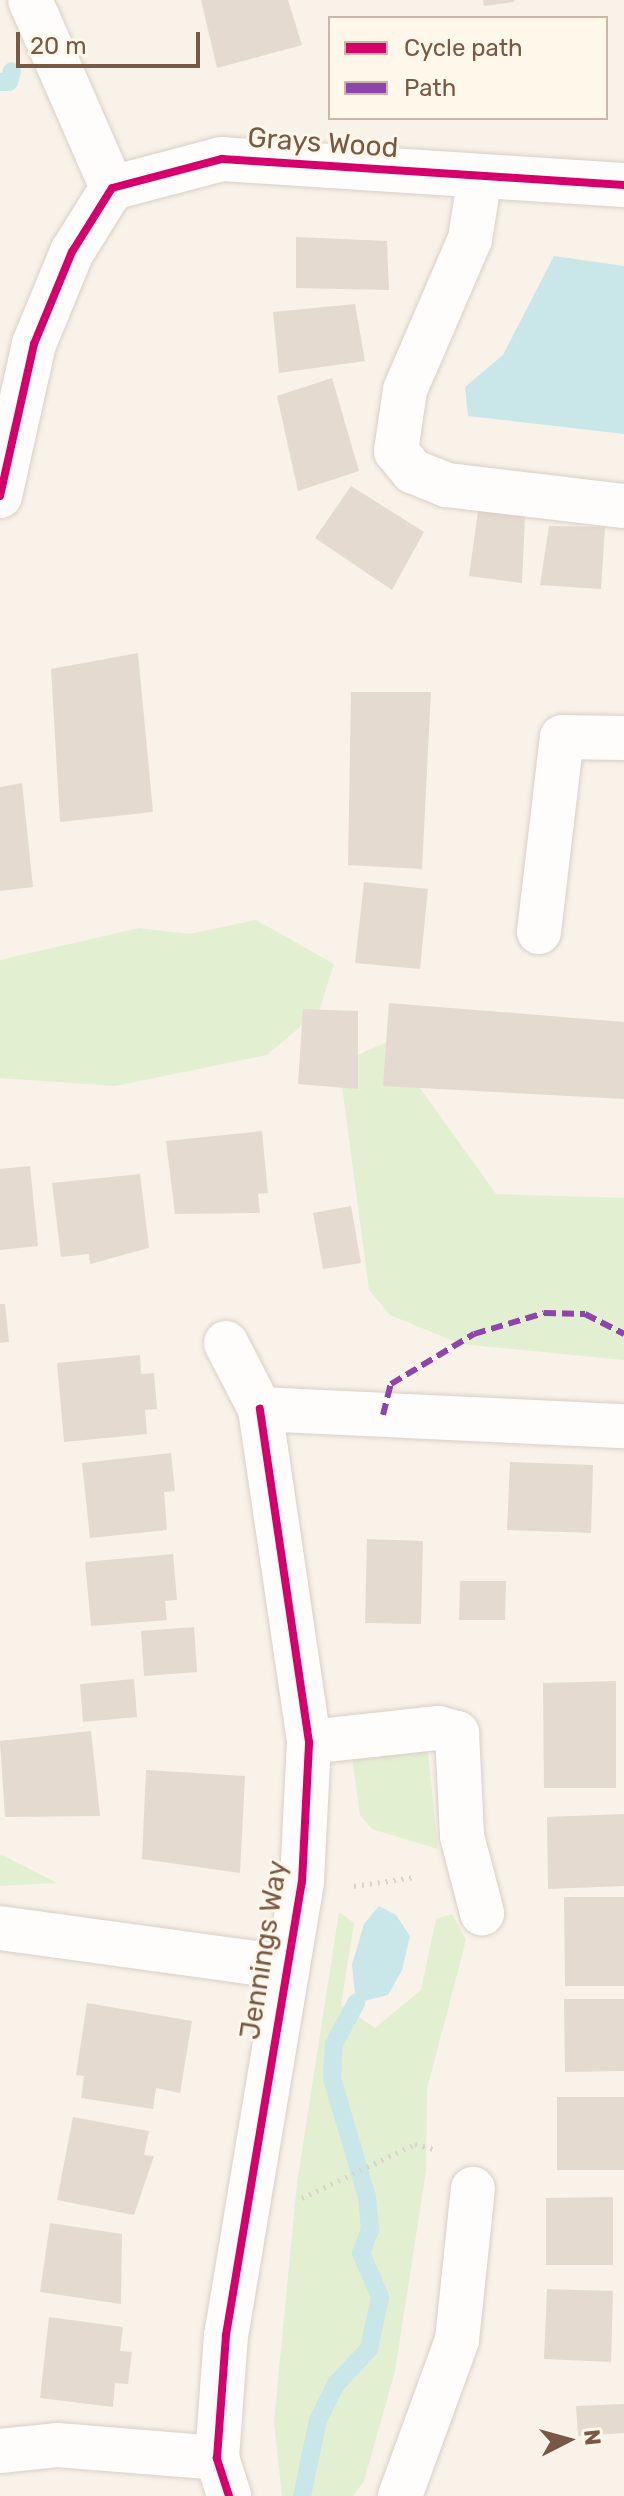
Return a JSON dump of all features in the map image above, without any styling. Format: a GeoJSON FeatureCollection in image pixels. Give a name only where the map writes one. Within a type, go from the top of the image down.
{"type":"FeatureCollection","features":[{"type":"Feature","properties":{"kind":"street"},"geometry":{"type":"LineString","coordinates":[[0,496],[34,344],[72,252],[112,188],[30,0]]}},
{"type":"Feature","properties":{"kind":"street","name":"Grays Wood"},"geometry":{"type":"LineString","coordinates":[[112,188],[222,159],[624,185]]}},
{"type":"Feature","properties":{"kind":"street"},"geometry":{"type":"LineString","coordinates":[[480,176],[470,239],[405,390],[396,451],[412,471],[447,485],[624,506]]}},
{"type":"Feature","properties":{"kind":"street"},"geometry":{"type":"LineString","coordinates":[[539,932],[562,737],[624,738]]}},
{"type":"Feature","properties":{"kind":"street","name":"Jennings Way"},"geometry":{"type":"LineString","coordinates":[[223,2477],[234,2277],[284,1967],[302,1882],[309,1742],[260,1409],[226,1343]]}},
{"type":"Feature","properties":{"kind":"street"},"geometry":{"type":"LineString","coordinates":[[260,1409],[624,1426]]}},
{"type":"Feature","properties":{"kind":"street"},"geometry":{"type":"LineString","coordinates":[[309,1742],[438,1728],[457,1733],[469,1863],[482,1913]]}},
{"type":"Feature","properties":{"kind":"street","name":"Jennings Way"},"geometry":{"type":"LineString","coordinates":[[0,1928],[284,1967]]}},
{"type":"Feature","properties":{"kind":"street"},"geometry":{"type":"LineString","coordinates":[[400,2496],[457,2340],[473,2189]]}},
{"type":"Feature","properties":{"kind":"street"},"geometry":{"type":"LineString","coordinates":[[0,2451],[57,2445],[223,2477]]}},
{"type":"Feature","properties":{"kind":"path"},"geometry":{"type":"LineString","coordinates":[[302,1882],[375,1888],[469,1863]]}},
{"type":"Feature","properties":{"kind":"path"},"geometry":{"type":"LineString","coordinates":[[329,2189],[384,2161]]}},
{"type":"Feature","properties":{"kind":"green space"},"geometry":{"type":"Polygon","coordinates":[[[256,920],[334,964],[319,1011],[267,1055],[115,1086],[0,1078],[0,960],[139,928],[189,934],[256,920]]]}},
{"type":"Feature","properties":{"kind":"green space"},"geometry":{"type":"Polygon","coordinates":[[[387,1042],[496,1194],[624,1198],[624,1360],[461,1344],[390,1315],[369,1290],[339,1063],[387,1042]]]}},
{"type":"Feature","properties":{"kind":"green space"},"geometry":{"type":"Polygon","coordinates":[[[348,1728],[426,1733],[438,1849],[372,1829],[360,1815],[348,1728]]]}},
{"type":"Feature","properties":{"kind":"green space"},"geometry":{"type":"Polygon","coordinates":[[[0,1855],[4,1856],[57,1883],[0,1886],[0,1855]]]}},
{"type":"Feature","properties":{"kind":"green space"},"geometry":{"type":"Polygon","coordinates":[[[339,1912],[354,1923],[341,2005],[375,2028],[421,1990],[436,1919],[452,1914],[466,1940],[427,2089],[426,2171],[395,2371],[364,2481],[353,2496],[282,2496],[274,2422],[297,2183],[339,1912]]]}},
{"type":"Feature","properties":{"kind":"water"},"geometry":{"type":"Polygon","coordinates":[[[554,256],[624,266],[624,434],[468,416],[465,387],[503,355],[554,256]]]}},
{"type":"Feature","properties":{"kind":"water"},"geometry":{"type":"Polygon","coordinates":[[[379,1906],[396,1915],[410,1936],[402,1970],[388,1995],[356,2003],[352,1965],[364,1924],[379,1906]]]}},
{"type":"Feature","properties":{"kind":"building"},"geometry":{"type":"Polygon","coordinates":[[[201,0],[288,0],[302,45],[217,68],[201,0]]]}},
{"type":"Feature","properties":{"kind":"building"},"geometry":{"type":"Polygon","coordinates":[[[483,0],[514,0],[514,2],[484,6],[483,0]]]}},
{"type":"Feature","properties":{"kind":"building"},"geometry":{"type":"Polygon","coordinates":[[[296,237],[387,241],[389,290],[296,288],[296,237]]]}},
{"type":"Feature","properties":{"kind":"building"},"geometry":{"type":"Polygon","coordinates":[[[355,304],[365,361],[279,373],[273,312],[355,304]]]}},
{"type":"Feature","properties":{"kind":"building"},"geometry":{"type":"Polygon","coordinates":[[[332,378],[359,471],[298,491],[277,396],[332,378]]]}},
{"type":"Feature","properties":{"kind":"building"},"geometry":{"type":"Polygon","coordinates":[[[351,486],[424,532],[392,590],[315,538],[351,486]]]}},
{"type":"Feature","properties":{"kind":"building"},"geometry":{"type":"Polygon","coordinates":[[[478,511],[525,515],[522,583],[469,576],[478,511]]]}},
{"type":"Feature","properties":{"kind":"building"},"geometry":{"type":"Polygon","coordinates":[[[549,526],[605,527],[601,589],[540,585],[549,526]]]}},
{"type":"Feature","properties":{"kind":"building"},"geometry":{"type":"Polygon","coordinates":[[[138,653],[153,812],[60,822],[51,669],[138,653]]]}},
{"type":"Feature","properties":{"kind":"building"},"geometry":{"type":"Polygon","coordinates":[[[351,692],[431,692],[422,869],[348,865],[351,692]]]}},
{"type":"Feature","properties":{"kind":"building"},"geometry":{"type":"Polygon","coordinates":[[[22,783],[33,887],[0,891],[0,787],[22,783]]]}},
{"type":"Feature","properties":{"kind":"building"},"geometry":{"type":"Polygon","coordinates":[[[364,882],[428,889],[420,969],[355,963],[364,882]]]}},
{"type":"Feature","properties":{"kind":"building"},"geometry":{"type":"Polygon","coordinates":[[[389,1003],[624,1022],[624,1099],[383,1086],[389,1003]]]}},
{"type":"Feature","properties":{"kind":"building"},"geometry":{"type":"Polygon","coordinates":[[[303,1009],[358,1011],[358,1089],[298,1084],[303,1009]]]}},
{"type":"Feature","properties":{"kind":"building"},"geometry":{"type":"Polygon","coordinates":[[[262,1131],[268,1193],[258,1194],[260,1213],[175,1214],[166,1141],[262,1131]]]}},
{"type":"Feature","properties":{"kind":"building"},"geometry":{"type":"Polygon","coordinates":[[[30,1166],[38,1246],[0,1250],[0,1169],[30,1166]]]}},
{"type":"Feature","properties":{"kind":"building"},"geometry":{"type":"Polygon","coordinates":[[[140,1174],[149,1248],[90,1264],[89,1254],[61,1257],[52,1183],[140,1174]]]}},
{"type":"Feature","properties":{"kind":"building"},"geometry":{"type":"Polygon","coordinates":[[[351,1206],[361,1263],[323,1269],[313,1213],[351,1206]]]}},
{"type":"Feature","properties":{"kind":"building"},"geometry":{"type":"Polygon","coordinates":[[[0,1304],[5,1304],[9,1342],[0,1343],[0,1304]]]}},
{"type":"Feature","properties":{"kind":"building"},"geometry":{"type":"Polygon","coordinates":[[[140,1355],[141,1374],[154,1373],[157,1409],[145,1410],[147,1434],[64,1442],[57,1363],[140,1355]]]}},
{"type":"Feature","properties":{"kind":"building"},"geometry":{"type":"Polygon","coordinates":[[[171,1453],[175,1491],[164,1492],[167,1530],[90,1538],[82,1463],[171,1453]]]}},
{"type":"Feature","properties":{"kind":"building"},"geometry":{"type":"Polygon","coordinates":[[[510,1462],[593,1465],[591,1533],[507,1530],[510,1462]]]}},
{"type":"Feature","properties":{"kind":"building"},"geometry":{"type":"Polygon","coordinates":[[[367,1539],[423,1541],[421,1624],[365,1623],[367,1539]]]}},
{"type":"Feature","properties":{"kind":"building"},"geometry":{"type":"Polygon","coordinates":[[[173,1554],[177,1600],[165,1601],[167,1620],[91,1626],[85,1562],[173,1554]]]}},
{"type":"Feature","properties":{"kind":"building"},"geometry":{"type":"Polygon","coordinates":[[[460,1581],[506,1581],[505,1620],[459,1620],[460,1581]]]}},
{"type":"Feature","properties":{"kind":"building"},"geometry":{"type":"Polygon","coordinates":[[[194,1627],[197,1672],[144,1676],[141,1631],[194,1627]]]}},
{"type":"Feature","properties":{"kind":"building"},"geometry":{"type":"Polygon","coordinates":[[[134,1679],[137,1717],[83,1722],[80,1684],[134,1679]]]}},
{"type":"Feature","properties":{"kind":"building"},"geometry":{"type":"Polygon","coordinates":[[[616,1681],[616,1788],[544,1788],[543,1683],[616,1681]]]}},
{"type":"Feature","properties":{"kind":"building"},"geometry":{"type":"Polygon","coordinates":[[[91,1731],[100,1816],[5,1817],[0,1741],[91,1731]]]}},
{"type":"Feature","properties":{"kind":"building"},"geometry":{"type":"Polygon","coordinates":[[[146,1770],[245,1776],[240,1873],[142,1859],[146,1770]]]}},
{"type":"Feature","properties":{"kind":"building"},"geometry":{"type":"Polygon","coordinates":[[[624,1814],[624,1886],[548,1889],[547,1817],[624,1814]]]}},
{"type":"Feature","properties":{"kind":"building"},"geometry":{"type":"Polygon","coordinates":[[[564,1897],[624,1897],[624,1986],[565,1986],[564,1897]]]}},
{"type":"Feature","properties":{"kind":"building"},"geometry":{"type":"Polygon","coordinates":[[[564,1999],[624,1999],[624,2071],[565,2072],[564,1999]]]}},
{"type":"Feature","properties":{"kind":"building"},"geometry":{"type":"Polygon","coordinates":[[[87,2003],[192,2021],[180,2093],[156,2088],[153,2109],[81,2098],[84,2076],[76,2075],[87,2003]]]}},
{"type":"Feature","properties":{"kind":"building"},"geometry":{"type":"Polygon","coordinates":[[[557,2097],[624,2097],[624,2170],[557,2170],[557,2097]]]}},
{"type":"Feature","properties":{"kind":"building"},"geometry":{"type":"Polygon","coordinates":[[[73,2117],[149,2131],[144,2155],[154,2156],[134,2215],[57,2200],[73,2117]]]}},
{"type":"Feature","properties":{"kind":"building"},"geometry":{"type":"Polygon","coordinates":[[[613,2197],[613,2265],[546,2265],[546,2198],[613,2197]]]}},
{"type":"Feature","properties":{"kind":"building"},"geometry":{"type":"Polygon","coordinates":[[[50,2223],[122,2234],[121,2304],[40,2292],[50,2223]]]}},
{"type":"Feature","properties":{"kind":"building"},"geometry":{"type":"Polygon","coordinates":[[[547,2289],[613,2291],[611,2362],[544,2359],[547,2289]]]}},
{"type":"Feature","properties":{"kind":"building"},"geometry":{"type":"Polygon","coordinates":[[[49,2317],[123,2327],[120,2351],[132,2352],[128,2384],[115,2383],[113,2407],[40,2398],[49,2317]]]}},
{"type":"Feature","properties":{"kind":"building"},"geometry":{"type":"Polygon","coordinates":[[[624,2404],[624,2433],[578,2436],[576,2406],[624,2404]]]}},
{"type":"Feature","properties":{"kind":"waterway"},"geometry":{"type":"LineString","coordinates":[[0,82],[9,82],[12,71]]}},
{"type":"Feature","properties":{"kind":"waterway"},"geometry":{"type":"LineString","coordinates":[[302,2496],[318,2420],[336,2384],[369,2349],[380,2297],[361,2253],[370,2230],[367,2197],[332,2078],[334,2044],[356,2003]]}},
{"type":"Feature","properties":{"kind":"marked path"},"geometry":{"type":"LineString","coordinates":[[383,1415],[391,1384],[474,1334],[544,1313],[585,1314],[624,1334]]}},
{"type":"Feature","properties":{"kind":"cycle path"},"geometry":{"type":"LineString","coordinates":[[0,496],[34,344],[72,252],[112,188],[222,159],[624,185]]}},
{"type":"Feature","properties":{"kind":"cycle path"},"geometry":{"type":"LineString","coordinates":[[229,2496],[217,2458],[226,2335],[302,1882],[309,1742],[260,1409]]}}]}
